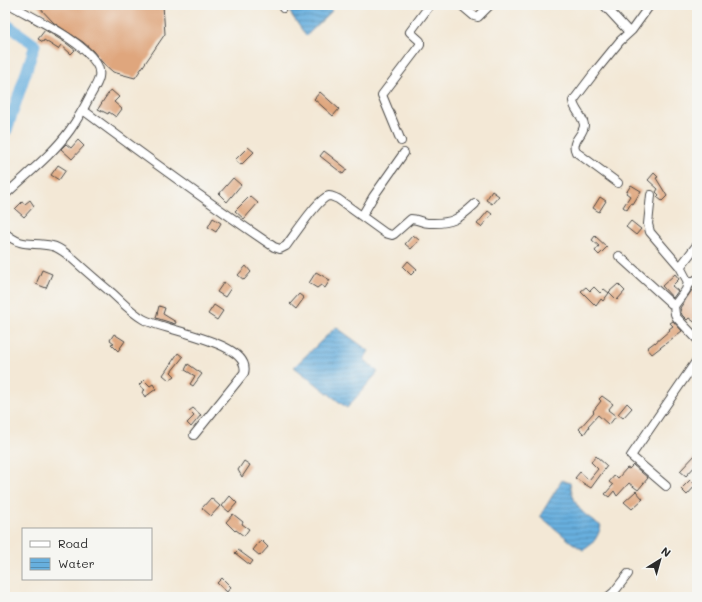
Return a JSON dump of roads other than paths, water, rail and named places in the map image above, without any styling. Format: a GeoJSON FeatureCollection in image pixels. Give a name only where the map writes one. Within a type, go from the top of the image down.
{"type":"FeatureCollection","features":[{"type":"Feature","properties":{"kind":"street"},"geometry":{"type":"LineString","coordinates":[[5,195],[56,146],[70,130],[83,110],[99,79],[100,72],[97,64],[91,56],[72,40],[11,5]]}},
{"type":"Feature","properties":{"kind":"street"},"geometry":{"type":"LineString","coordinates":[[401,141],[382,96],[420,45],[420,42],[410,32],[430,5]]}},
{"type":"Feature","properties":{"kind":"street"},"geometry":{"type":"LineString","coordinates":[[461,5],[474,16],[478,17],[490,5]]}},
{"type":"Feature","properties":{"kind":"street"},"geometry":{"type":"LineString","coordinates":[[604,5],[628,32]]}},
{"type":"Feature","properties":{"kind":"street"},"geometry":{"type":"LineString","coordinates":[[618,183],[576,152],[574,143],[583,128],[584,123],[573,106],[573,101],[650,5]]}},
{"type":"Feature","properties":{"kind":"street"},"geometry":{"type":"LineString","coordinates":[[83,110],[173,177],[274,247],[280,249],[286,246],[313,210],[326,197],[333,197],[386,233],[392,234],[394,234],[411,219],[429,223],[449,222],[458,219],[475,204]]}},
{"type":"Feature","properties":{"kind":"street"},"geometry":{"type":"LineString","coordinates":[[362,216],[373,197],[404,152]]}},
{"type":"Feature","properties":{"kind":"street"},"geometry":{"type":"LineString","coordinates":[[651,195],[648,224],[650,232],[680,266],[687,279],[688,285]]}},
{"type":"Feature","properties":{"kind":"street"},"geometry":{"type":"LineString","coordinates":[[5,233],[20,243],[52,246],[59,249],[68,255],[133,312],[148,322],[200,336],[230,350],[238,356],[245,366],[244,374],[194,435]]}},
{"type":"Feature","properties":{"kind":"street"},"geometry":{"type":"LineString","coordinates":[[680,266],[697,244]]}},
{"type":"Feature","properties":{"kind":"street"},"geometry":{"type":"LineString","coordinates":[[619,256],[674,306]]}},
{"type":"Feature","properties":{"kind":"street"},"geometry":{"type":"LineString","coordinates":[[697,279],[688,285],[674,306],[674,314],[697,339]]}},
{"type":"Feature","properties":{"kind":"street"},"geometry":{"type":"LineString","coordinates":[[666,486],[632,458],[631,454],[697,360]]}},
{"type":"Feature","properties":{"kind":"street"},"geometry":{"type":"LineString","coordinates":[[608,597],[628,574]]}},
{"type":"Feature","properties":{"kind":"water"},"geometry":{"type":"Polygon","coordinates":[[[287,5],[327,5],[332,11],[306,36],[287,8],[287,5]]]}},
{"type":"Feature","properties":{"kind":"water"},"geometry":{"type":"Polygon","coordinates":[[[336,327],[369,351],[364,359],[378,372],[347,408],[294,367],[336,327]]]}},
{"type":"Feature","properties":{"kind":"water"},"geometry":{"type":"Polygon","coordinates":[[[562,480],[570,483],[576,504],[583,513],[601,526],[595,540],[590,546],[583,550],[540,516],[562,480]]]}},
{"type":"Feature","properties":{"kind":"waterway"},"geometry":{"type":"LineString","coordinates":[[5,23],[35,45],[7,130],[5,131]]}}]}
